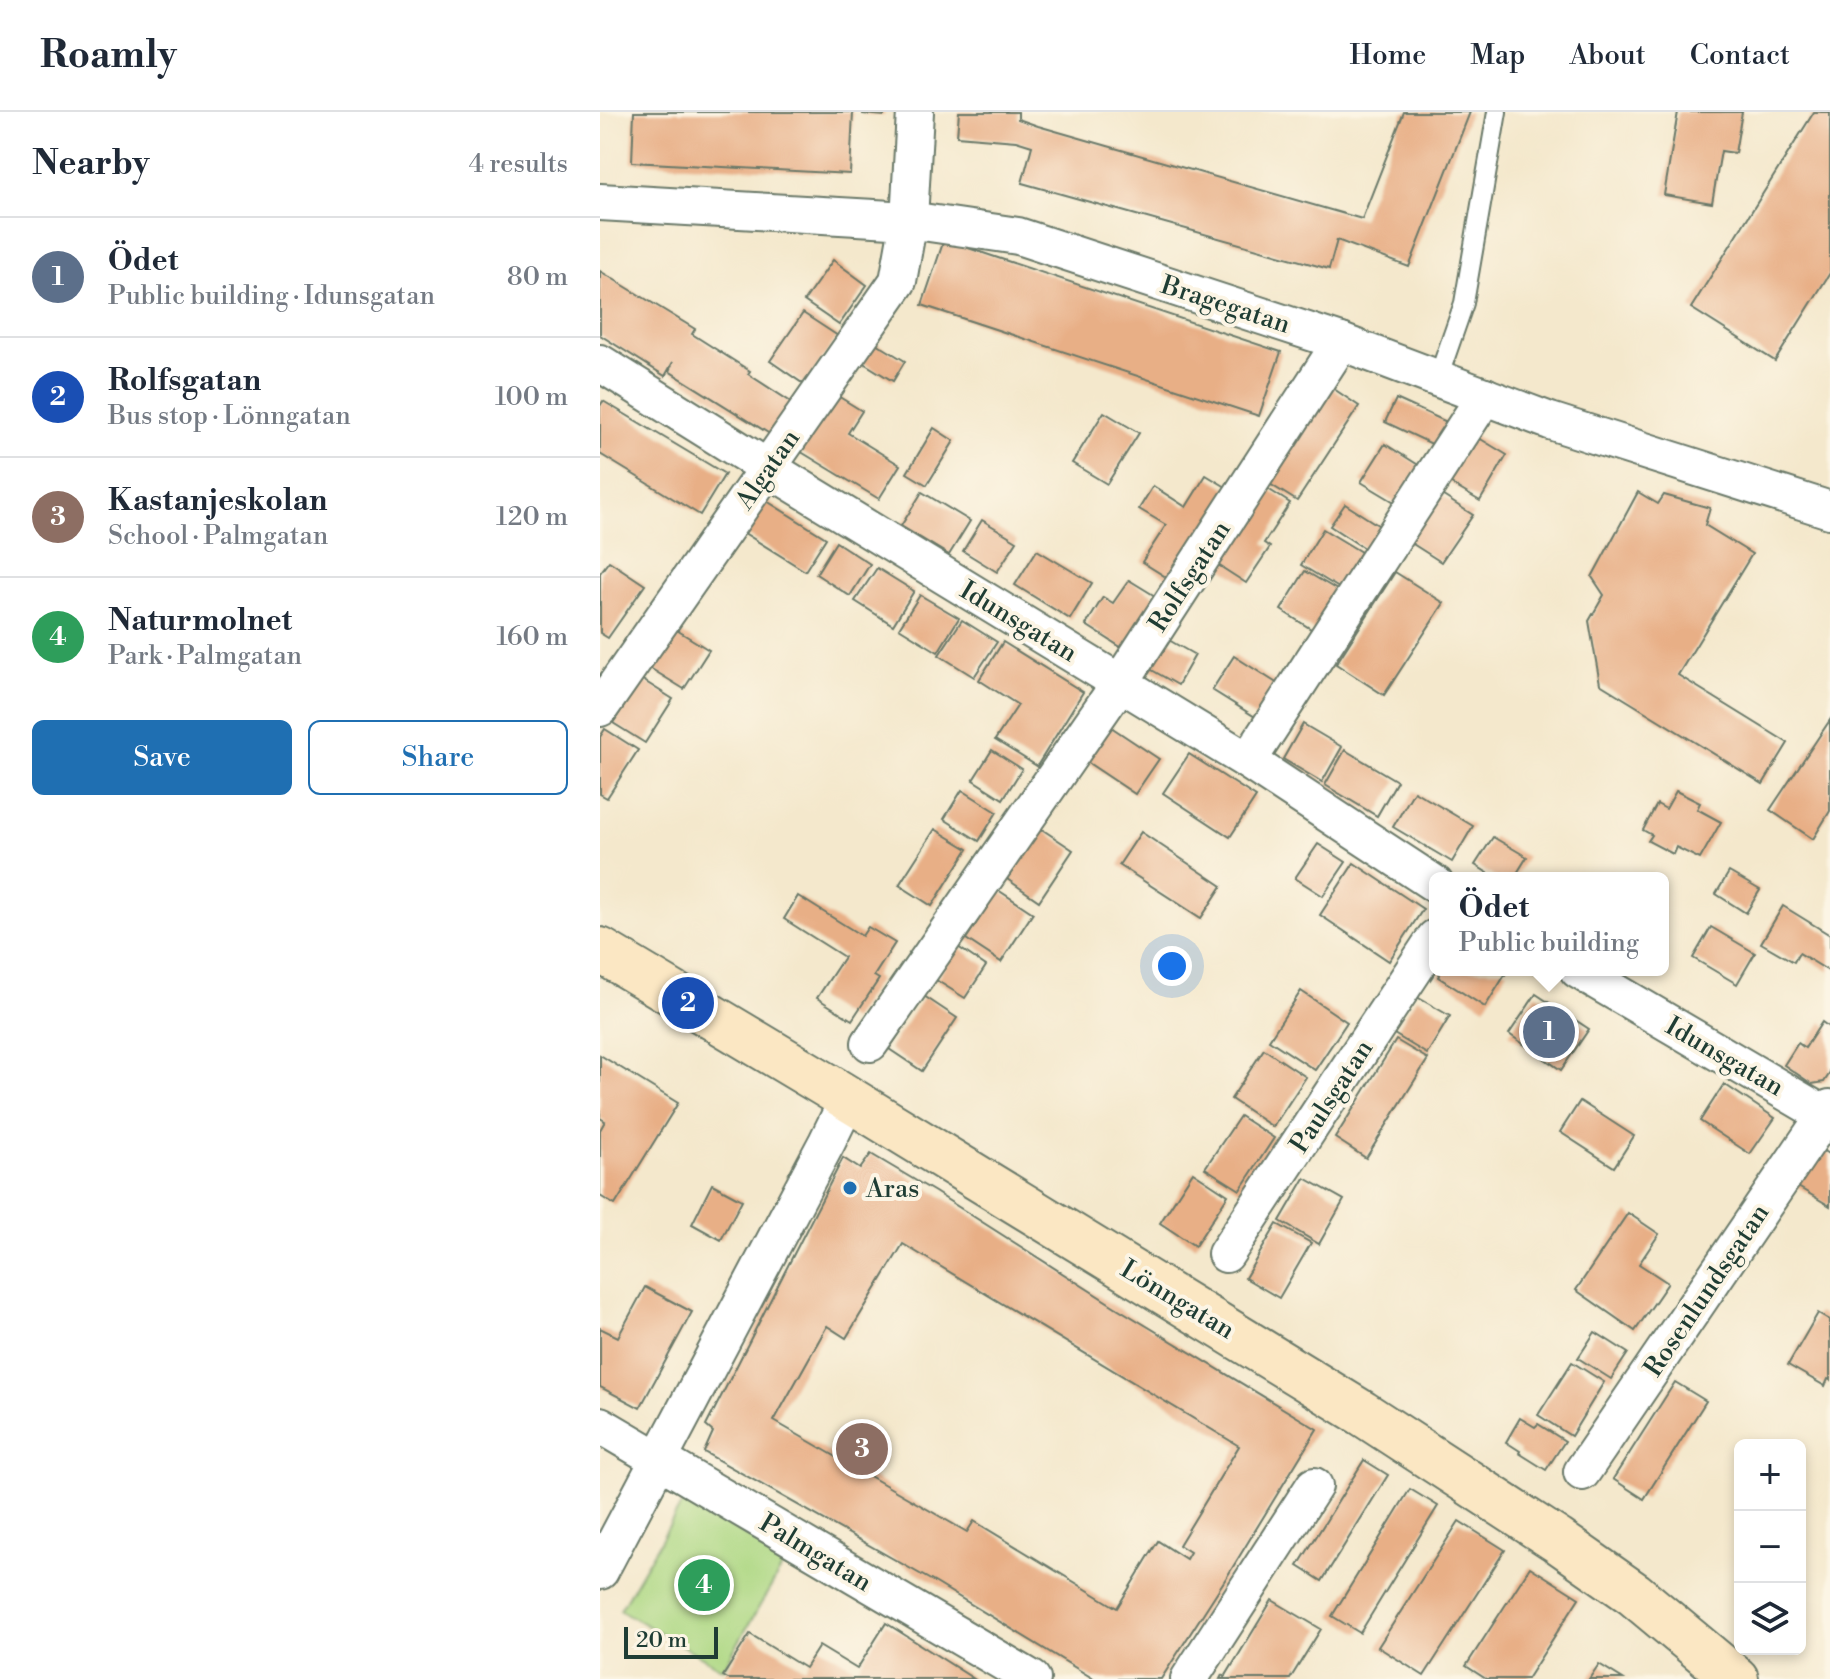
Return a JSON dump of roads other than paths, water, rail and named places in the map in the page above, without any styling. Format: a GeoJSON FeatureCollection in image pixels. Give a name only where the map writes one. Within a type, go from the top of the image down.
{"type":"FeatureCollection","features":[{"type":"Feature","properties":{"kind":"street","name":"Algatan"},"geometry":{"type":"LineString","coordinates":[[600,708],[898,281],[909,220],[915,112]]}},
{"type":"Feature","properties":{"kind":"street","name":"Bragegatan"},"geometry":{"type":"LineString","coordinates":[[600,202],[909,220],[1018,236],[1341,342],[1550,421],[1830,510]]}},
{"type":"Feature","properties":{"kind":"street","name":"Rolfsgatan"},"geometry":{"type":"LineString","coordinates":[[870,1043],[1120,683],[1341,342]]}},
{"type":"Feature","properties":{"kind":"street","name":"Idunsgatan"},"geometry":{"type":"LineString","coordinates":[[600,363],[1248,761],[1429,880]]}},
{"type":"Feature","properties":{"kind":"street"},"geometry":{"type":"LineString","coordinates":[[1248,761],[1485,396]]}},
{"type":"Feature","properties":{"kind":"street","name":"Paulsgatan"},"geometry":{"type":"LineString","coordinates":[[1226,1254],[1429,947]]}},
{"type":"Feature","properties":{"kind":"street","name":"Lönngatan"},"geometry":{"type":"LineString","coordinates":[[600,950],[1362,1413],[1634,1594],[1736,1679]]}},
{"type":"Feature","properties":{"kind":"street","name":"Idunsgatan"},"geometry":{"type":"LineString","coordinates":[[1588,976],[1828,1114]]}},
{"type":"Feature","properties":{"kind":"street"},"geometry":{"type":"LineString","coordinates":[[600,1571],[848,1099]]}},
{"type":"Feature","properties":{"kind":"street","name":"Rosenlundsgatan"},"geometry":{"type":"LineString","coordinates":[[1582,1472],[1828,1114]]}},
{"type":"Feature","properties":{"kind":"street","name":"Palmgatan"},"geometry":{"type":"LineString","coordinates":[[600,1425],[1032,1679]]}},
{"type":"Feature","properties":{"kind":"street"},"geometry":{"type":"LineString","coordinates":[[1189,1679],[1314,1486]]}},
{"type":"Feature","properties":{"kind":"lane"},"geometry":{"type":"LineString","coordinates":[[1438,378],[1464,303],[1497,112]]}},
{"type":"Feature","properties":{"kind":"place","name":"Rolfsgatan"},"geometry":{"type":"Point","coordinates":[688,1003]}},
{"type":"Feature","properties":{"kind":"place","name":"Ödet"},"geometry":{"type":"Point","coordinates":[1549,1032]}},
{"type":"Feature","properties":{"kind":"place","name":"Aras"},"geometry":{"type":"Point","coordinates":[850,1188]}},
{"type":"Feature","properties":{"kind":"place","name":"Kastanjeskolan"},"geometry":{"type":"Point","coordinates":[862,1449]}},
{"type":"Feature","properties":{"kind":"place","name":"Naturmolnet"},"geometry":{"type":"Point","coordinates":[704,1585]}}]}
